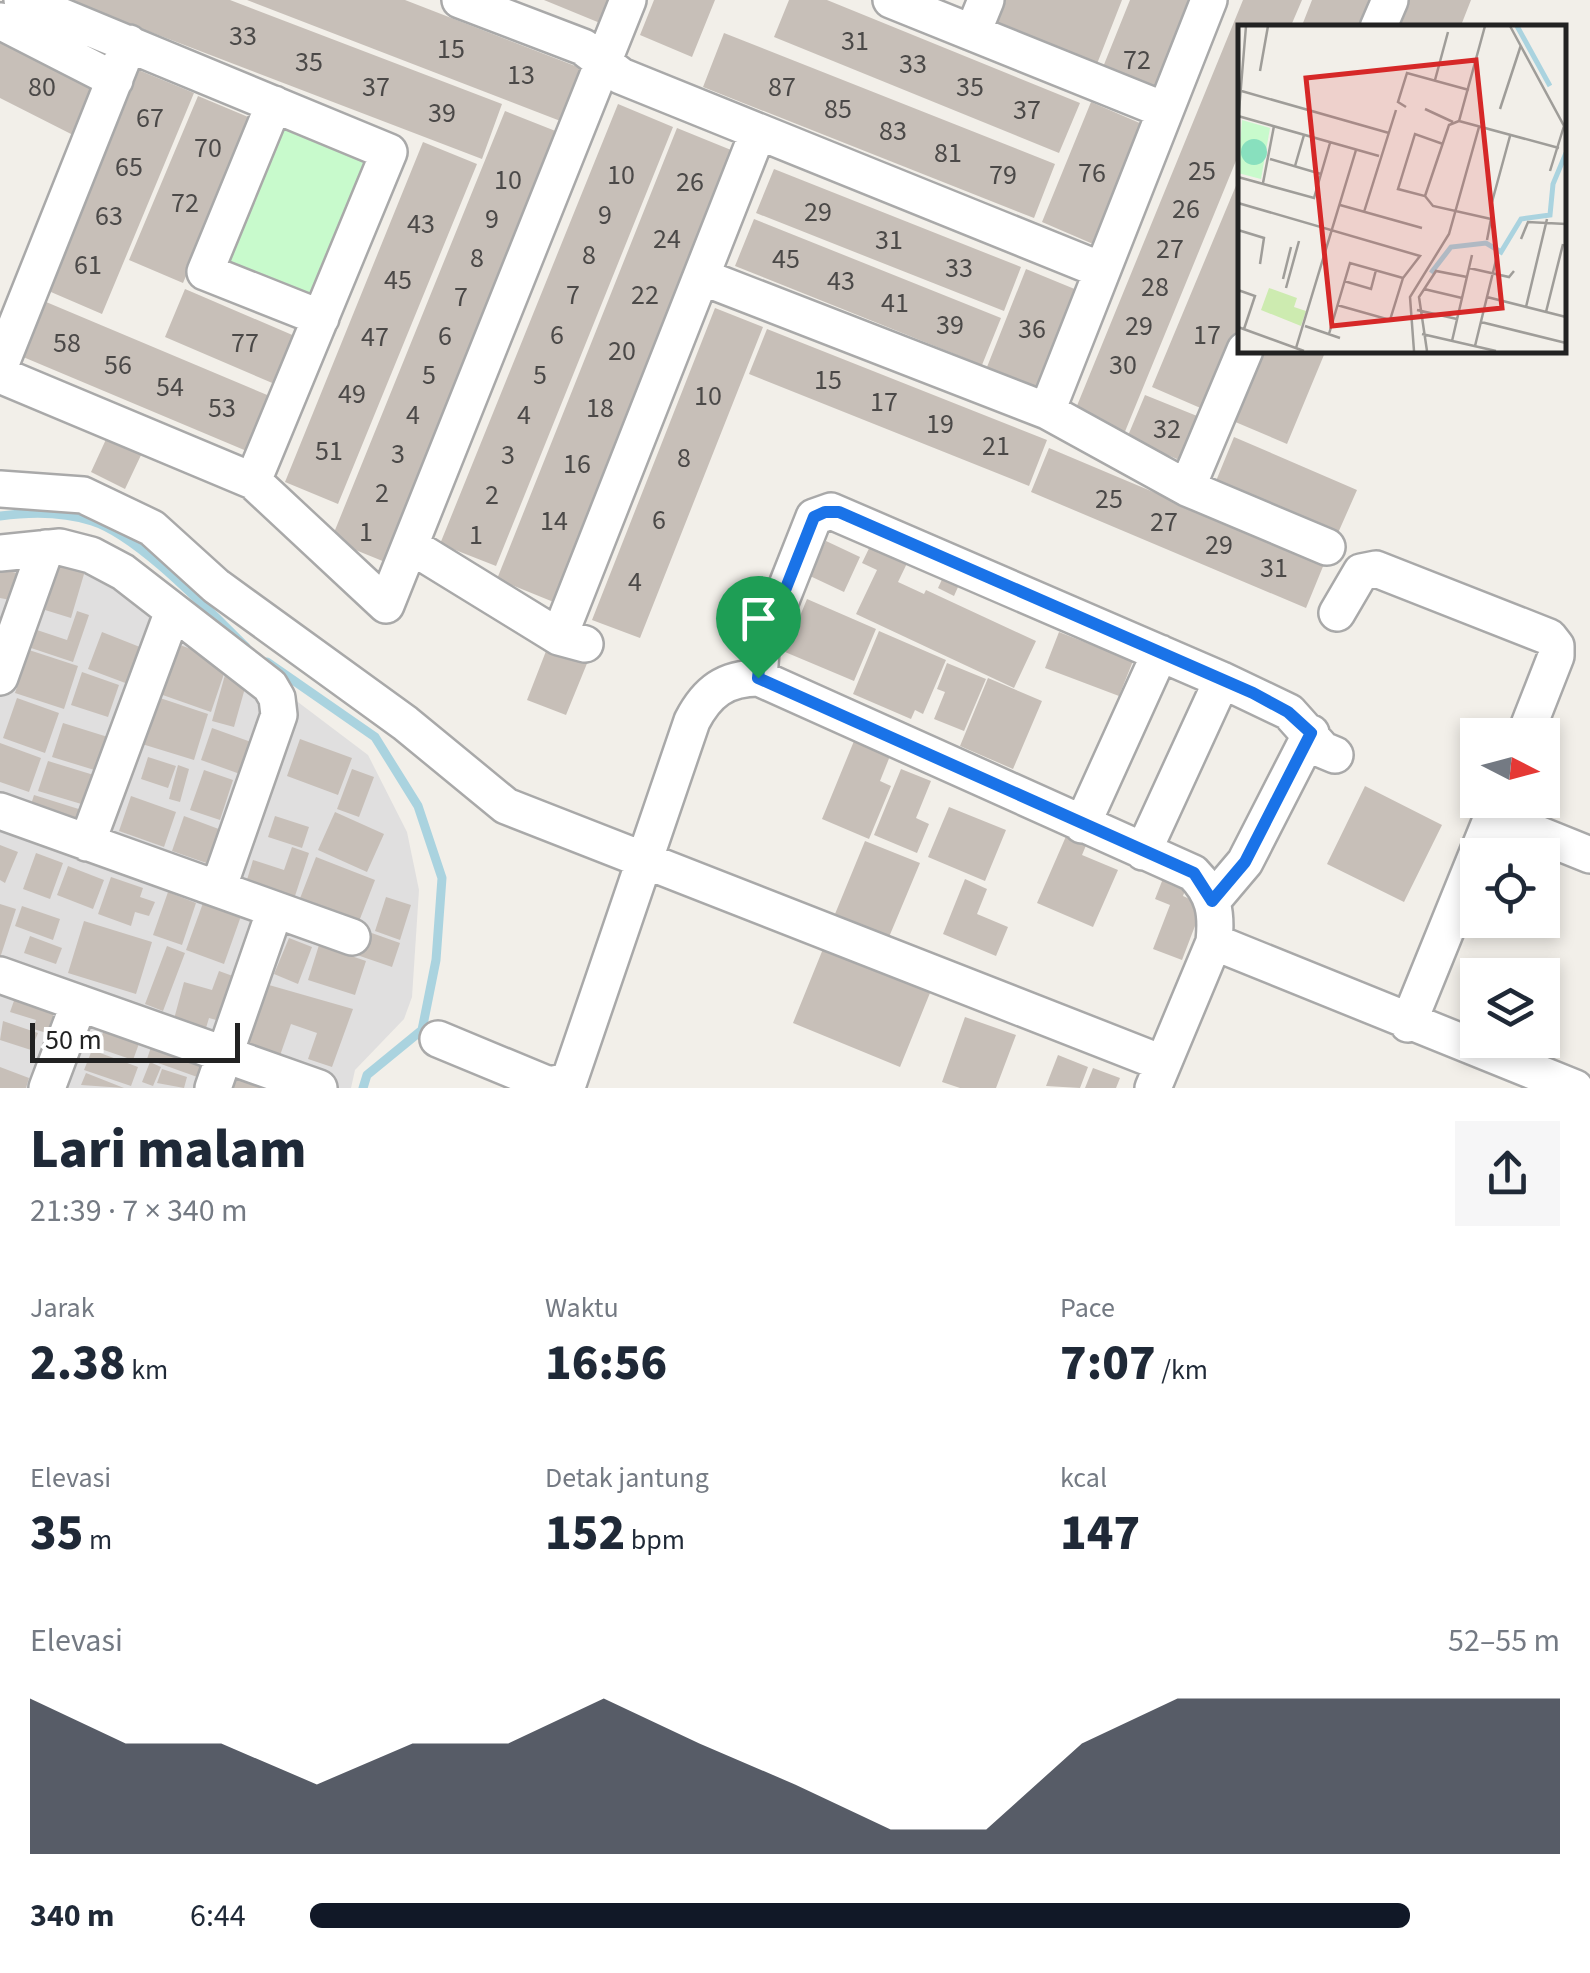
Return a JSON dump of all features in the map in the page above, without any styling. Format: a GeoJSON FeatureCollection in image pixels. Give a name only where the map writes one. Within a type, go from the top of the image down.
{"type":"FeatureCollection","features":[{"type":"Feature","properties":{"kind":"street"},"geometry":{"type":"LineString","coordinates":[[22,0],[389,152],[253,481]]}},
{"type":"Feature","properties":{"kind":"street"},"geometry":{"type":"LineString","coordinates":[[460,0],[583,47],[621,76],[1101,270]]}},
{"type":"Feature","properties":{"kind":"street"},"geometry":{"type":"LineString","coordinates":[[0,374],[253,481],[386,605],[628,0]]}},
{"type":"Feature","properties":{"kind":"street"},"geometry":{"type":"LineString","coordinates":[[891,0],[979,16],[1164,110]]}},
{"type":"Feature","properties":{"kind":"street"},"geometry":{"type":"LineString","coordinates":[[1047,411],[1209,0]]}},
{"type":"Feature","properties":{"kind":"street"},"geometry":{"type":"LineString","coordinates":[[1379,25],[1390,0]]}},
{"type":"Feature","properties":{"kind":"street"},"geometry":{"type":"LineString","coordinates":[[0,21],[114,80]]}},
{"type":"Feature","properties":{"kind":"street"},"geometry":{"type":"LineString","coordinates":[[0,366],[129,43]]}},
{"type":"Feature","properties":{"kind":"street"},"geometry":{"type":"LineString","coordinates":[[274,104],[205,272],[321,318]]}},
{"type":"Feature","properties":{"kind":"street"},"geometry":{"type":"LineString","coordinates":[[411,546],[572,641],[758,132]]}},
{"type":"Feature","properties":{"kind":"street"},"geometry":{"type":"LineString","coordinates":[[702,277],[1047,411],[1188,488],[1327,546]]}},
{"type":"Feature","properties":{"kind":"street"},"geometry":{"type":"LineString","coordinates":[[1188,488],[1244,352]]}},
{"type":"Feature","properties":{"kind":"street"},"geometry":{"type":"LineString","coordinates":[[0,488],[83,495],[152,528],[216,586],[429,741],[496,800],[644,858],[1158,1076],[1214,942],[1217,916],[1194,873],[758,678],[727,682],[700,704],[644,858],[569,1080],[549,1085],[438,1039]]}},
{"type":"Feature","properties":{"kind":"street"},"geometry":{"type":"LineString","coordinates":[[758,678],[761,651],[814,517],[831,511],[1288,712],[1323,744],[1245,862],[1212,901]]}},
{"type":"Feature","properties":{"kind":"street"},"geometry":{"type":"LineString","coordinates":[[0,677],[46,548]]}},
{"type":"Feature","properties":{"kind":"street"},"geometry":{"type":"LineString","coordinates":[[0,553],[46,548],[90,555],[123,572],[270,686],[278,698],[279,715],[218,889]]}},
{"type":"Feature","properties":{"kind":"street"},"geometry":{"type":"LineString","coordinates":[[1337,613],[1361,572],[1376,569],[1548,637],[1554,642],[1556,656],[1532,718]]}},
{"type":"Feature","properties":{"kind":"street"},"geometry":{"type":"LineString","coordinates":[[87,844],[173,611]]}},
{"type":"Feature","properties":{"kind":"street"},"geometry":{"type":"LineString","coordinates":[[1082,825],[1160,653]]}},
{"type":"Feature","properties":{"kind":"street"},"geometry":{"type":"LineString","coordinates":[[1143,852],[1222,680]]}},
{"type":"Feature","properties":{"kind":"street"},"geometry":{"type":"LineString","coordinates":[[0,812],[352,937]]}},
{"type":"Feature","properties":{"kind":"street"},"geometry":{"type":"LineString","coordinates":[[1408,1024],[1492,818]]}},
{"type":"Feature","properties":{"kind":"street"},"geometry":{"type":"LineString","coordinates":[[1516,818],[1590,855]]}},
{"type":"Feature","properties":{"kind":"street"},"geometry":{"type":"LineString","coordinates":[[213,1088],[275,910]]}},
{"type":"Feature","properties":{"kind":"street"},"geometry":{"type":"LineString","coordinates":[[1214,942],[1408,1024],[1575,1088]]}},
{"type":"Feature","properties":{"kind":"street"},"geometry":{"type":"LineString","coordinates":[[0,975],[319,1088]]}},
{"type":"Feature","properties":{"kind":"street"},"geometry":{"type":"LineString","coordinates":[[47,1088],[79,1003]]}},
{"type":"Feature","properties":{"kind":"shaded area"},"geometry":{"type":"Polygon","coordinates":[[[34,534],[282,690],[368,755],[407,832],[419,890],[412,997],[404,1019],[355,1070],[351,1088],[0,1088],[0,540],[34,534]]]}},
{"type":"Feature","properties":{"kind":"green space"},"geometry":{"type":"Polygon","coordinates":[[[287,121],[374,158],[313,303],[227,267],[287,121]]]}},
{"type":"Feature","properties":{"kind":"building"},"geometry":{"type":"Polygon","coordinates":[[[67,0],[230,0],[502,104],[482,159],[67,0]]]}},
{"type":"Feature","properties":{"kind":"building"},"geometry":{"type":"Polygon","coordinates":[[[247,0],[405,0],[583,69],[563,122],[247,0]]]}},
{"type":"Feature","properties":{"kind":"building"},"geometry":{"type":"Polygon","coordinates":[[[544,0],[609,0],[600,23],[544,0]]]}},
{"type":"Feature","properties":{"kind":"building"},"geometry":{"type":"Polygon","coordinates":[[[654,0],[715,0],[692,57],[640,35],[654,0]]]}},
{"type":"Feature","properties":{"kind":"building"},"geometry":{"type":"Polygon","coordinates":[[[789,0],[827,0],[1080,103],[1059,153],[774,37],[789,0]]]}},
{"type":"Feature","properties":{"kind":"building"},"geometry":{"type":"Polygon","coordinates":[[[1002,0],[1122,0],[1095,69],[992,27],[1002,0]]]}},
{"type":"Feature","properties":{"kind":"building"},"geometry":{"type":"Polygon","coordinates":[[[1130,0],[1191,0],[1154,93],[1101,72],[1130,0]]]}},
{"type":"Feature","properties":{"kind":"building"},"geometry":{"type":"Polygon","coordinates":[[[1243,0],[1302,0],[1291,25],[1238,25],[1238,156],[1124,434],[1074,413],[1243,0]]]}},
{"type":"Feature","properties":{"kind":"building"},"geometry":{"type":"Polygon","coordinates":[[[1312,0],[1383,0],[1372,25],[1302,25],[1312,0]]]}},
{"type":"Feature","properties":{"kind":"building"},"geometry":{"type":"Polygon","coordinates":[[[1407,0],[1471,0],[1461,25],[1397,25],[1407,0]]]}},
{"type":"Feature","properties":{"kind":"building"},"geometry":{"type":"Polygon","coordinates":[[[724,33],[1055,164],[1034,218],[703,87],[724,33]]]}},
{"type":"Feature","properties":{"kind":"building"},"geometry":{"type":"Polygon","coordinates":[[[0,34],[100,86],[75,136],[0,98],[0,34]]]}},
{"type":"Feature","properties":{"kind":"building"},"geometry":{"type":"Polygon","coordinates":[[[136,69],[194,93],[102,314],[44,289],[136,69]]]}},
{"type":"Feature","properties":{"kind":"building"},"geometry":{"type":"Polygon","coordinates":[[[198,96],[253,119],[183,283],[129,260],[198,96]]]}},
{"type":"Feature","properties":{"kind":"building"},"geometry":{"type":"Polygon","coordinates":[[[1091,102],[1142,124],[1093,244],[1042,222],[1091,102]]]}},
{"type":"Feature","properties":{"kind":"building"},"geometry":{"type":"Polygon","coordinates":[[[618,104],[673,127],[496,566],[440,544],[618,104]]]}},
{"type":"Feature","properties":{"kind":"building"},"geometry":{"type":"Polygon","coordinates":[[[505,111],[558,132],[385,562],[331,540],[505,111]]]}},
{"type":"Feature","properties":{"kind":"building"},"geometry":{"type":"Polygon","coordinates":[[[677,128],[736,152],[556,603],[497,579],[677,128]]]}},
{"type":"Feature","properties":{"kind":"building"},"geometry":{"type":"Polygon","coordinates":[[[423,142],[477,164],[338,504],[285,482],[423,142]]]}},
{"type":"Feature","properties":{"kind":"building"},"geometry":{"type":"Polygon","coordinates":[[[774,169],[1021,267],[1004,311],[756,213],[774,169]]]}},
{"type":"Feature","properties":{"kind":"building"},"geometry":{"type":"Polygon","coordinates":[[[1238,181],[1238,350],[1212,413],[1152,387],[1238,181]]]}},
{"type":"Feature","properties":{"kind":"building"},"geometry":{"type":"Polygon","coordinates":[[[754,219],[1001,318],[982,365],[735,266],[754,219]]]}},
{"type":"Feature","properties":{"kind":"building"},"geometry":{"type":"Polygon","coordinates":[[[1026,269],[1077,290],[1038,388],[987,367],[1026,269]]]}},
{"type":"Feature","properties":{"kind":"building"},"geometry":{"type":"Polygon","coordinates":[[[185,289],[297,337],[277,385],[165,337],[185,289]]]}},
{"type":"Feature","properties":{"kind":"building"},"geometry":{"type":"Polygon","coordinates":[[[39,299],[272,397],[249,452],[16,354],[39,299]]]}},
{"type":"Feature","properties":{"kind":"building"},"geometry":{"type":"Polygon","coordinates":[[[715,308],[763,327],[640,638],[592,620],[715,308]]]}},
{"type":"Feature","properties":{"kind":"building"},"geometry":{"type":"Polygon","coordinates":[[[767,329],[1047,440],[1029,486],[749,374],[767,329]]]}},
{"type":"Feature","properties":{"kind":"building"},"geometry":{"type":"Polygon","coordinates":[[[1261,352],[1325,352],[1287,444],[1233,421],[1261,352]]]}},
{"type":"Feature","properties":{"kind":"building"},"geometry":{"type":"Polygon","coordinates":[[[1145,395],[1207,420],[1189,464],[1127,438],[1145,395]]]}},
{"type":"Feature","properties":{"kind":"building"},"geometry":{"type":"Polygon","coordinates":[[[108,435],[142,453],[125,489],[91,472],[108,435]]]}},
{"type":"Feature","properties":{"kind":"building"},"geometry":{"type":"Polygon","coordinates":[[[1234,437],[1357,490],[1338,533],[1216,481],[1234,437]]]}},
{"type":"Feature","properties":{"kind":"building"},"geometry":{"type":"Polygon","coordinates":[[[1049,448],[1324,564],[1306,608],[1031,492],[1049,448]]]}},
{"type":"Feature","properties":{"kind":"building"},"geometry":{"type":"Polygon","coordinates":[[[874,538],[911,555],[898,582],[924,594],[926,590],[1036,641],[1014,688],[856,614],[877,570],[862,563],[874,538]]]}},
{"type":"Feature","properties":{"kind":"building"},"geometry":{"type":"Polygon","coordinates":[[[826,541],[860,557],[844,592],[810,576],[826,541]]]}},
{"type":"Feature","properties":{"kind":"building"},"geometry":{"type":"Polygon","coordinates":[[[62,556],[87,564],[71,618],[45,610],[62,556]]]}},
{"type":"Feature","properties":{"kind":"building"},"geometry":{"type":"Polygon","coordinates":[[[0,569],[21,574],[15,601],[0,598],[0,569]]]}},
{"type":"Feature","properties":{"kind":"building"},"geometry":{"type":"Polygon","coordinates":[[[946,571],[962,578],[954,596],[938,588],[946,571]]]}},
{"type":"Feature","properties":{"kind":"building"},"geometry":{"type":"Polygon","coordinates":[[[807,599],[876,629],[854,681],[785,652],[807,599]]]}},
{"type":"Feature","properties":{"kind":"building"},"geometry":{"type":"Polygon","coordinates":[[[77,611],[89,615],[73,662],[25,646],[31,628],[67,640],[77,611]]]}},
{"type":"Feature","properties":{"kind":"building"},"geometry":{"type":"Polygon","coordinates":[[[879,631],[946,660],[923,714],[915,710],[911,719],[853,694],[879,631]]]}},
{"type":"Feature","properties":{"kind":"building"},"geometry":{"type":"Polygon","coordinates":[[[102,632],[150,651],[136,687],[88,669],[102,632]]]}},
{"type":"Feature","properties":{"kind":"building"},"geometry":{"type":"Polygon","coordinates":[[[1059,632],[1133,661],[1119,696],[1045,668],[1059,632]]]}},
{"type":"Feature","properties":{"kind":"building"},"geometry":{"type":"Polygon","coordinates":[[[174,643],[228,662],[211,712],[157,693],[174,643]]]}},
{"type":"Feature","properties":{"kind":"building"},"geometry":{"type":"Polygon","coordinates":[[[548,646],[588,661],[566,715],[527,700],[548,646]]]}},
{"type":"Feature","properties":{"kind":"building"},"geometry":{"type":"Polygon","coordinates":[[[29,650],[78,666],[64,709],[15,693],[29,650]]]}},
{"type":"Feature","properties":{"kind":"building"},"geometry":{"type":"Polygon","coordinates":[[[947,663],[986,679],[964,731],[934,719],[945,692],[937,689],[947,663]]]}},
{"type":"Feature","properties":{"kind":"building"},"geometry":{"type":"Polygon","coordinates":[[[82,672],[119,685],[108,717],[71,705],[82,672]]]}},
{"type":"Feature","properties":{"kind":"building"},"geometry":{"type":"Polygon","coordinates":[[[225,675],[247,681],[234,727],[212,721],[225,675]]]}},
{"type":"Feature","properties":{"kind":"building"},"geometry":{"type":"Polygon","coordinates":[[[988,678],[1042,701],[1013,769],[960,746],[988,678]]]}},
{"type":"Feature","properties":{"kind":"building"},"geometry":{"type":"Polygon","coordinates":[[[157,697],[208,714],[194,760],[142,744],[157,697]]]}},
{"type":"Feature","properties":{"kind":"building"},"geometry":{"type":"Polygon","coordinates":[[[17,698],[59,713],[45,753],[3,738],[17,698]]]}},
{"type":"Feature","properties":{"kind":"building"},"geometry":{"type":"Polygon","coordinates":[[[63,723],[111,738],[101,772],[52,757],[63,723]]]}},
{"type":"Feature","properties":{"kind":"building"},"geometry":{"type":"Polygon","coordinates":[[[212,728],[251,742],[240,774],[201,760],[212,728]]]}},
{"type":"Feature","properties":{"kind":"building"},"geometry":{"type":"Polygon","coordinates":[[[300,739],[352,758],[338,795],[287,776],[300,739]]]}},
{"type":"Feature","properties":{"kind":"building"},"geometry":{"type":"Polygon","coordinates":[[[854,741],[890,756],[880,781],[891,786],[869,839],[822,819],[854,741]]]}},
{"type":"Feature","properties":{"kind":"building"},"geometry":{"type":"Polygon","coordinates":[[[0,743],[41,758],[29,792],[0,782],[0,743]]]}},
{"type":"Feature","properties":{"kind":"building"},"geometry":{"type":"Polygon","coordinates":[[[148,757],[176,766],[168,788],[141,779],[148,757]]]}},
{"type":"Feature","properties":{"kind":"building"},"geometry":{"type":"Polygon","coordinates":[[[48,761],[97,776],[88,806],[38,791],[48,761]]]}},
{"type":"Feature","properties":{"kind":"building"},"geometry":{"type":"Polygon","coordinates":[[[178,765],[189,769],[180,802],[169,799],[178,765]]]}},
{"type":"Feature","properties":{"kind":"building"},"geometry":{"type":"Polygon","coordinates":[[[352,769],[374,777],[359,817],[337,809],[352,769]]]}},
{"type":"Feature","properties":{"kind":"building"},"geometry":{"type":"Polygon","coordinates":[[[901,769],[931,781],[916,818],[929,824],[917,853],[874,835],[901,769]]]}},
{"type":"Feature","properties":{"kind":"building"},"geometry":{"type":"Polygon","coordinates":[[[204,770],[233,780],[220,820],[190,810],[204,770]]]}},
{"type":"Feature","properties":{"kind":"building"},"geometry":{"type":"Polygon","coordinates":[[[1365,786],[1442,825],[1404,902],[1327,864],[1365,786]]]}},
{"type":"Feature","properties":{"kind":"building"},"geometry":{"type":"Polygon","coordinates":[[[34,795],[85,811],[80,827],[29,811],[34,795]]]}},
{"type":"Feature","properties":{"kind":"building"},"geometry":{"type":"Polygon","coordinates":[[[131,796],[176,812],[164,847],[119,831],[131,796]]]}},
{"type":"Feature","properties":{"kind":"building"},"geometry":{"type":"Polygon","coordinates":[[[949,807],[1006,830],[985,881],[928,857],[949,807]]]}},
{"type":"Feature","properties":{"kind":"building"},"geometry":{"type":"Polygon","coordinates":[[[335,812],[384,834],[367,872],[318,850],[335,812]]]}},
{"type":"Feature","properties":{"kind":"building"},"geometry":{"type":"Polygon","coordinates":[[[184,816],[224,831],[212,865],[172,851],[184,816]]]}},
{"type":"Feature","properties":{"kind":"building"},"geometry":{"type":"Polygon","coordinates":[[[275,816],[309,827],[302,848],[268,837],[275,816]]]}},
{"type":"Feature","properties":{"kind":"building"},"geometry":{"type":"Polygon","coordinates":[[[1067,834],[1087,843],[1082,855],[1118,870],[1093,927],[1037,903],[1067,834]]]}},
{"type":"Feature","properties":{"kind":"building"},"geometry":{"type":"Polygon","coordinates":[[[865,841],[920,863],[889,937],[835,914],[865,841]]]}},
{"type":"Feature","properties":{"kind":"building"},"geometry":{"type":"Polygon","coordinates":[[[0,845],[18,852],[5,883],[0,880],[0,845]]]}},
{"type":"Feature","properties":{"kind":"building"},"geometry":{"type":"Polygon","coordinates":[[[292,847],[309,853],[294,899],[246,883],[253,860],[284,870],[292,847]]]}},
{"type":"Feature","properties":{"kind":"building"},"geometry":{"type":"Polygon","coordinates":[[[36,853],[63,863],[50,899],[23,889],[36,853]]]}},
{"type":"Feature","properties":{"kind":"building"},"geometry":{"type":"Polygon","coordinates":[[[316,857],[375,880],[358,924],[299,901],[316,857]]]}},
{"type":"Feature","properties":{"kind":"building"},"geometry":{"type":"Polygon","coordinates":[[[68,866],[104,880],[93,909],[57,895],[68,866]]]}},
{"type":"Feature","properties":{"kind":"building"},"geometry":{"type":"Polygon","coordinates":[[[1164,876],[1187,885],[1183,896],[1203,905],[1182,960],[1153,949],[1170,905],[1155,899],[1164,876]]]}},
{"type":"Feature","properties":{"kind":"building"},"geometry":{"type":"Polygon","coordinates":[[[111,877],[143,888],[140,897],[155,902],[149,916],[135,912],[131,926],[98,914],[111,877]]]}},
{"type":"Feature","properties":{"kind":"building"},"geometry":{"type":"Polygon","coordinates":[[[965,879],[987,889],[977,914],[1008,927],[996,956],[943,934],[965,879]]]}},
{"type":"Feature","properties":{"kind":"building"},"geometry":{"type":"Polygon","coordinates":[[[168,892],[196,903],[182,945],[153,935],[168,892]]]}},
{"type":"Feature","properties":{"kind":"building"},"geometry":{"type":"Polygon","coordinates":[[[386,897],[411,905],[400,940],[375,931],[386,897]]]}},
{"type":"Feature","properties":{"kind":"building"},"geometry":{"type":"Polygon","coordinates":[[[203,903],[241,916],[224,964],[186,950],[203,903]]]}},
{"type":"Feature","properties":{"kind":"building"},"geometry":{"type":"Polygon","coordinates":[[[0,904],[16,909],[1,955],[0,955],[0,904]]]}},
{"type":"Feature","properties":{"kind":"building"},"geometry":{"type":"Polygon","coordinates":[[[22,906],[60,919],[53,940],[15,926],[22,906]]]}},
{"type":"Feature","properties":{"kind":"building"},"geometry":{"type":"Polygon","coordinates":[[[84,921],[152,942],[136,994],[68,973],[84,921]]]}},
{"type":"Feature","properties":{"kind":"building"},"geometry":{"type":"Polygon","coordinates":[[[366,931],[400,943],[392,967],[357,955],[366,931]]]}},
{"type":"Feature","properties":{"kind":"building"},"geometry":{"type":"Polygon","coordinates":[[[30,936],[62,948],[56,964],[24,953],[30,936]]]}},
{"type":"Feature","properties":{"kind":"building"},"geometry":{"type":"Polygon","coordinates":[[[289,938],[312,947],[298,984],[274,974],[289,938]]]}},
{"type":"Feature","properties":{"kind":"building"},"geometry":{"type":"Polygon","coordinates":[[[825,944],[932,988],[900,1067],[793,1023],[825,944]]]}},
{"type":"Feature","properties":{"kind":"building"},"geometry":{"type":"Polygon","coordinates":[[[319,945],[366,961],[355,995],[308,980],[319,945]]]}},
{"type":"Feature","properties":{"kind":"building"},"geometry":{"type":"Polygon","coordinates":[[[167,946],[185,953],[163,1011],[145,1004],[167,946]]]}},
{"type":"Feature","properties":{"kind":"building"},"geometry":{"type":"Polygon","coordinates":[[[219,971],[241,979],[227,1023],[209,1018],[206,1028],[174,1019],[184,982],[212,990],[219,971]]]}},
{"type":"Feature","properties":{"kind":"building"},"geometry":{"type":"Polygon","coordinates":[[[262,983],[353,1009],[332,1067],[308,1059],[317,1033],[291,1024],[277,1064],[238,1050],[262,983]]]}},
{"type":"Feature","properties":{"kind":"building"},"geometry":{"type":"Polygon","coordinates":[[[16,995],[56,1008],[47,1033],[33,1029],[36,1020],[10,1012],[16,995]]]}},
{"type":"Feature","properties":{"kind":"building"},"geometry":{"type":"Polygon","coordinates":[[[965,1017],[1016,1035],[996,1088],[960,1088],[942,1082],[965,1017]]]}},
{"type":"Feature","properties":{"kind":"building"},"geometry":{"type":"Polygon","coordinates":[[[3,1021],[38,1033],[31,1050],[0,1040],[3,1021]]]}},
{"type":"Feature","properties":{"kind":"building"},"geometry":{"type":"Polygon","coordinates":[[[105,1026],[141,1038],[133,1060],[98,1048],[105,1026]]]}},
{"type":"Feature","properties":{"kind":"building"},"geometry":{"type":"Polygon","coordinates":[[[154,1038],[208,1057],[200,1078],[147,1059],[154,1038]]]}},
{"type":"Feature","properties":{"kind":"building"},"geometry":{"type":"Polygon","coordinates":[[[92,1050],[138,1067],[131,1086],[84,1070],[92,1050]]]}},
{"type":"Feature","properties":{"kind":"building"},"geometry":{"type":"Polygon","coordinates":[[[1058,1055],[1088,1067],[1080,1088],[1046,1086],[1058,1055]]]}},
{"type":"Feature","properties":{"kind":"building"},"geometry":{"type":"Polygon","coordinates":[[[150,1062],[161,1067],[153,1086],[142,1082],[150,1062]]]}},
{"type":"Feature","properties":{"kind":"building"},"geometry":{"type":"Polygon","coordinates":[[[0,1067],[29,1078],[26,1088],[0,1088],[0,1067]]]}},
{"type":"Feature","properties":{"kind":"building"},"geometry":{"type":"Polygon","coordinates":[[[1093,1068],[1120,1078],[1116,1088],[1085,1088],[1093,1068]]]}},
{"type":"Feature","properties":{"kind":"building"},"geometry":{"type":"Polygon","coordinates":[[[162,1069],[187,1077],[184,1088],[157,1083],[162,1069]]]}},
{"type":"Feature","properties":{"kind":"building"},"geometry":{"type":"Polygon","coordinates":[[[225,1072],[267,1088],[219,1088],[225,1072]]]}},
{"type":"Feature","properties":{"kind":"building"},"geometry":{"type":"Polygon","coordinates":[[[86,1073],[124,1088],[81,1085],[86,1073]]]}},
{"type":"Feature","properties":{"kind":"waterway"},"geometry":{"type":"LineString","coordinates":[[0,516],[58,514],[111,529],[173,576],[246,647]]}},
{"type":"Feature","properties":{"kind":"waterway"},"geometry":{"type":"LineString","coordinates":[[267,662],[375,737],[418,806],[442,878],[436,960],[422,1030],[367,1075],[363,1088]]}},
{"type":"Feature","properties":{"kind":"route"},"geometry":{"type":"LineString","coordinates":[[839,512],[1253,693],[1288,712],[1311,733],[1245,862],[1212,901],[1194,873],[758,678],[761,651],[814,517],[839,512]]}}]}
